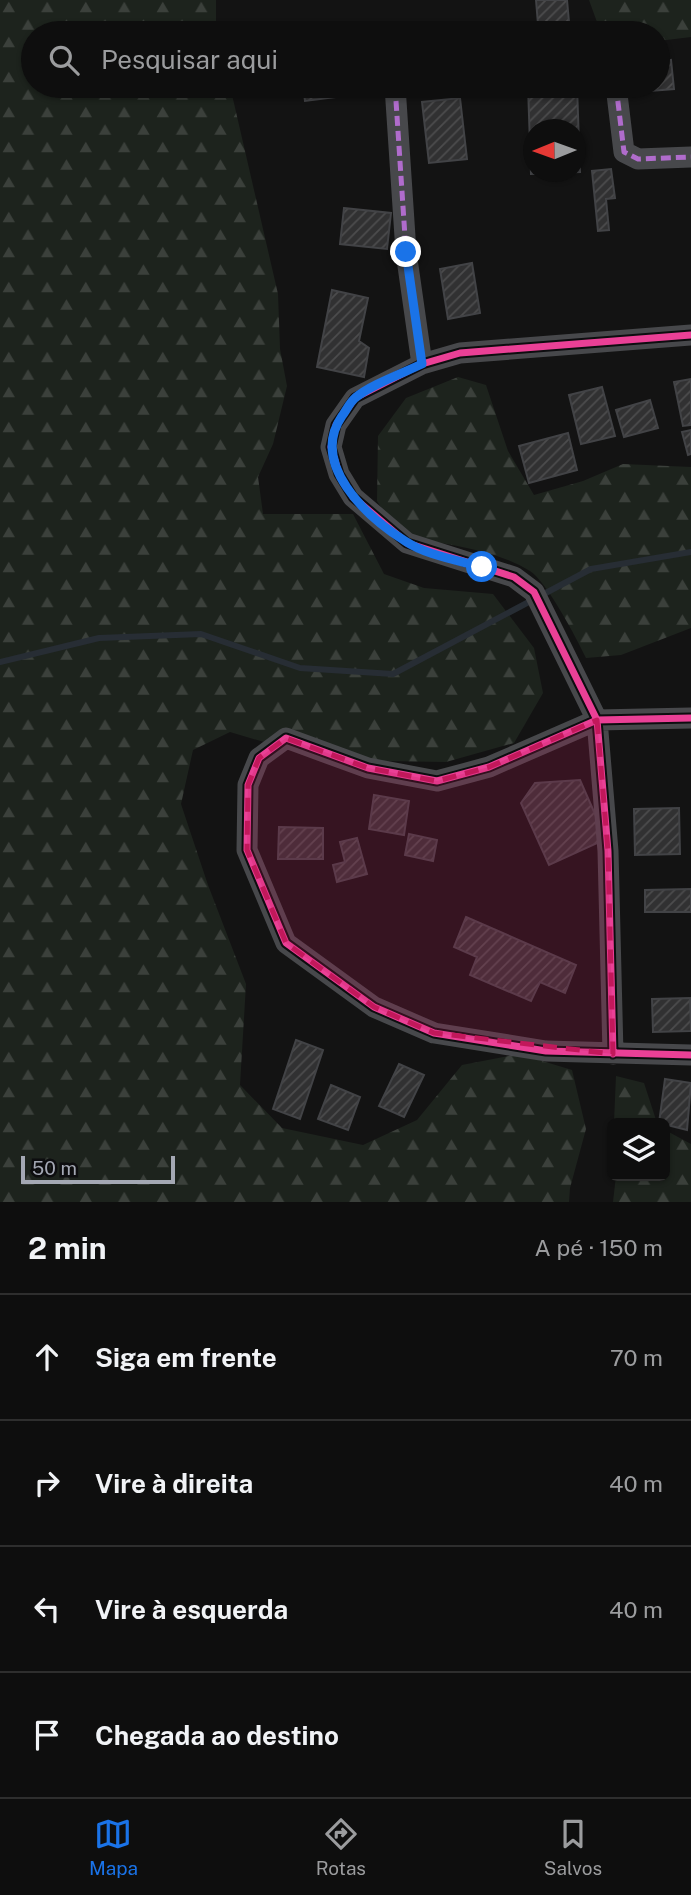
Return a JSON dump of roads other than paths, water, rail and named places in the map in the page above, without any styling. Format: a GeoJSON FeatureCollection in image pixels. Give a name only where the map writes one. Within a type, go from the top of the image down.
{"type":"FeatureCollection","features":[{"type":"Feature","properties":{"kind":"street"},"geometry":{"type":"LineString","coordinates":[[397,98],[406,252],[422,364]]}},
{"type":"Feature","properties":{"kind":"street"},"geometry":{"type":"LineString","coordinates":[[618,98],[624,152],[638,159],[691,157]]}},
{"type":"Feature","properties":{"kind":"street"},"geometry":{"type":"LineString","coordinates":[[613,1054],[608,850],[597,720],[534,592],[514,578],[407,543],[353,497],[339,474],[331,447],[336,425],[355,398],[422,364],[460,353],[691,335]]}},
{"type":"Feature","properties":{"kind":"street"},"geometry":{"type":"LineString","coordinates":[[691,718],[597,720],[489,767],[438,781],[368,768],[286,738],[259,758],[248,785],[247,850],[286,943],[374,1007],[434,1033],[546,1051],[691,1055]]}},
{"type":"Feature","properties":{"kind":"waterway"},"geometry":{"type":"LineString","coordinates":[[0,662],[99,638],[201,634],[300,668],[393,674],[591,569],[691,552]]}}]}
